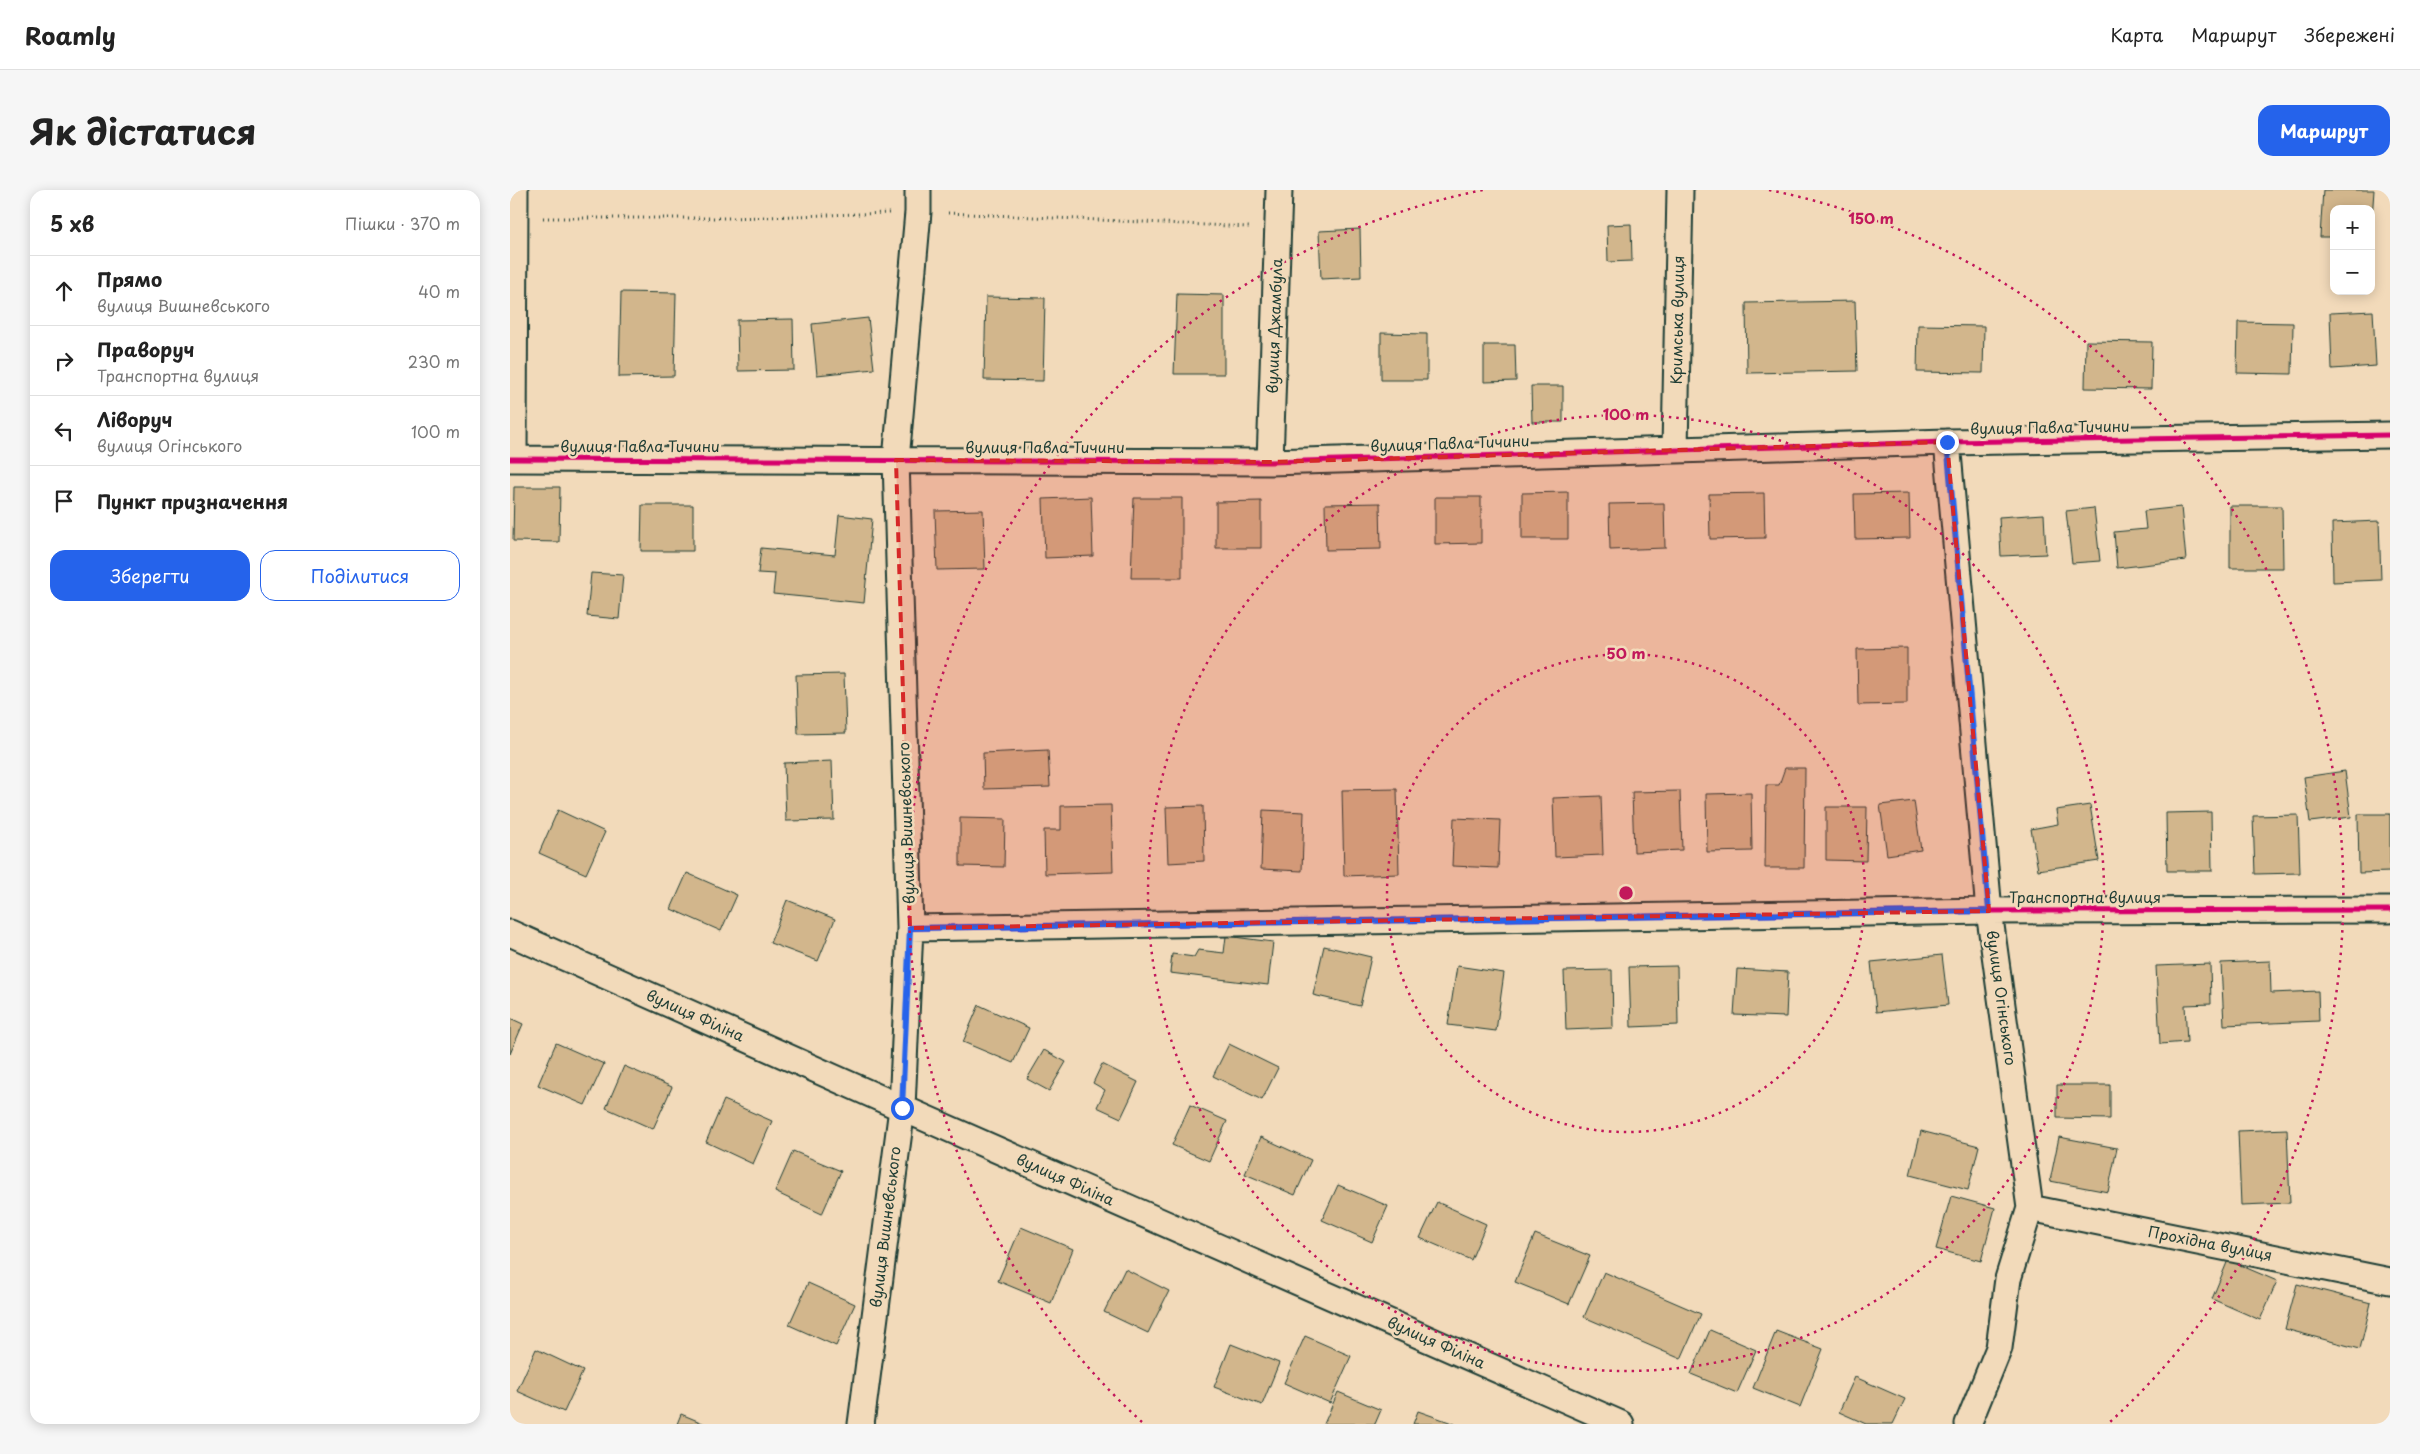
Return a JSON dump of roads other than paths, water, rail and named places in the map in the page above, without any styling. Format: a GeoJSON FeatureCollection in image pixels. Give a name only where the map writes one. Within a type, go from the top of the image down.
{"type":"FeatureCollection","features":[{"type":"Feature","properties":{"kind":"street"},"geometry":{"type":"LineString","coordinates":[[512,459],[515,190]]}},
{"type":"Feature","properties":{"kind":"street","name":"вулиця Вишневського"},"geometry":{"type":"LineString","coordinates":[[861,1424],[902,1108],[910,928],[896,460],[918,212],[918,190]]}},
{"type":"Feature","properties":{"kind":"street","name":"вулиця Джамбула"},"geometry":{"type":"LineString","coordinates":[[1270,462],[1279,190]]}},
{"type":"Feature","properties":{"kind":"street","name":"Кримська вулиця"},"geometry":{"type":"LineString","coordinates":[[1675,450],[1680,190]]}},
{"type":"Feature","properties":{"kind":"street","name":"вулиця Павла Тичини"},"geometry":{"type":"LineString","coordinates":[[512,459],[1270,462],[1947,442],[2390,435]]}},
{"type":"Feature","properties":{"kind":"street","name":"вулиця Огінського"},"geometry":{"type":"LineString","coordinates":[[1947,442],[1989,911],[2030,1208],[2008,1279],[1999,1348],[1968,1424]]}},
{"type":"Feature","properties":{"kind":"street","name":"Транспортна вулиця"},"geometry":{"type":"LineString","coordinates":[[910,928],[1989,911],[2390,910]]}},
{"type":"Feature","properties":{"kind":"street","name":"вулиця Філіна"},"geometry":{"type":"LineString","coordinates":[[510,933],[902,1108],[1621,1424]]}},
{"type":"Feature","properties":{"kind":"street","name":"Прохідна вулиця"},"geometry":{"type":"LineString","coordinates":[[2030,1208],[2390,1281]]}}]}
